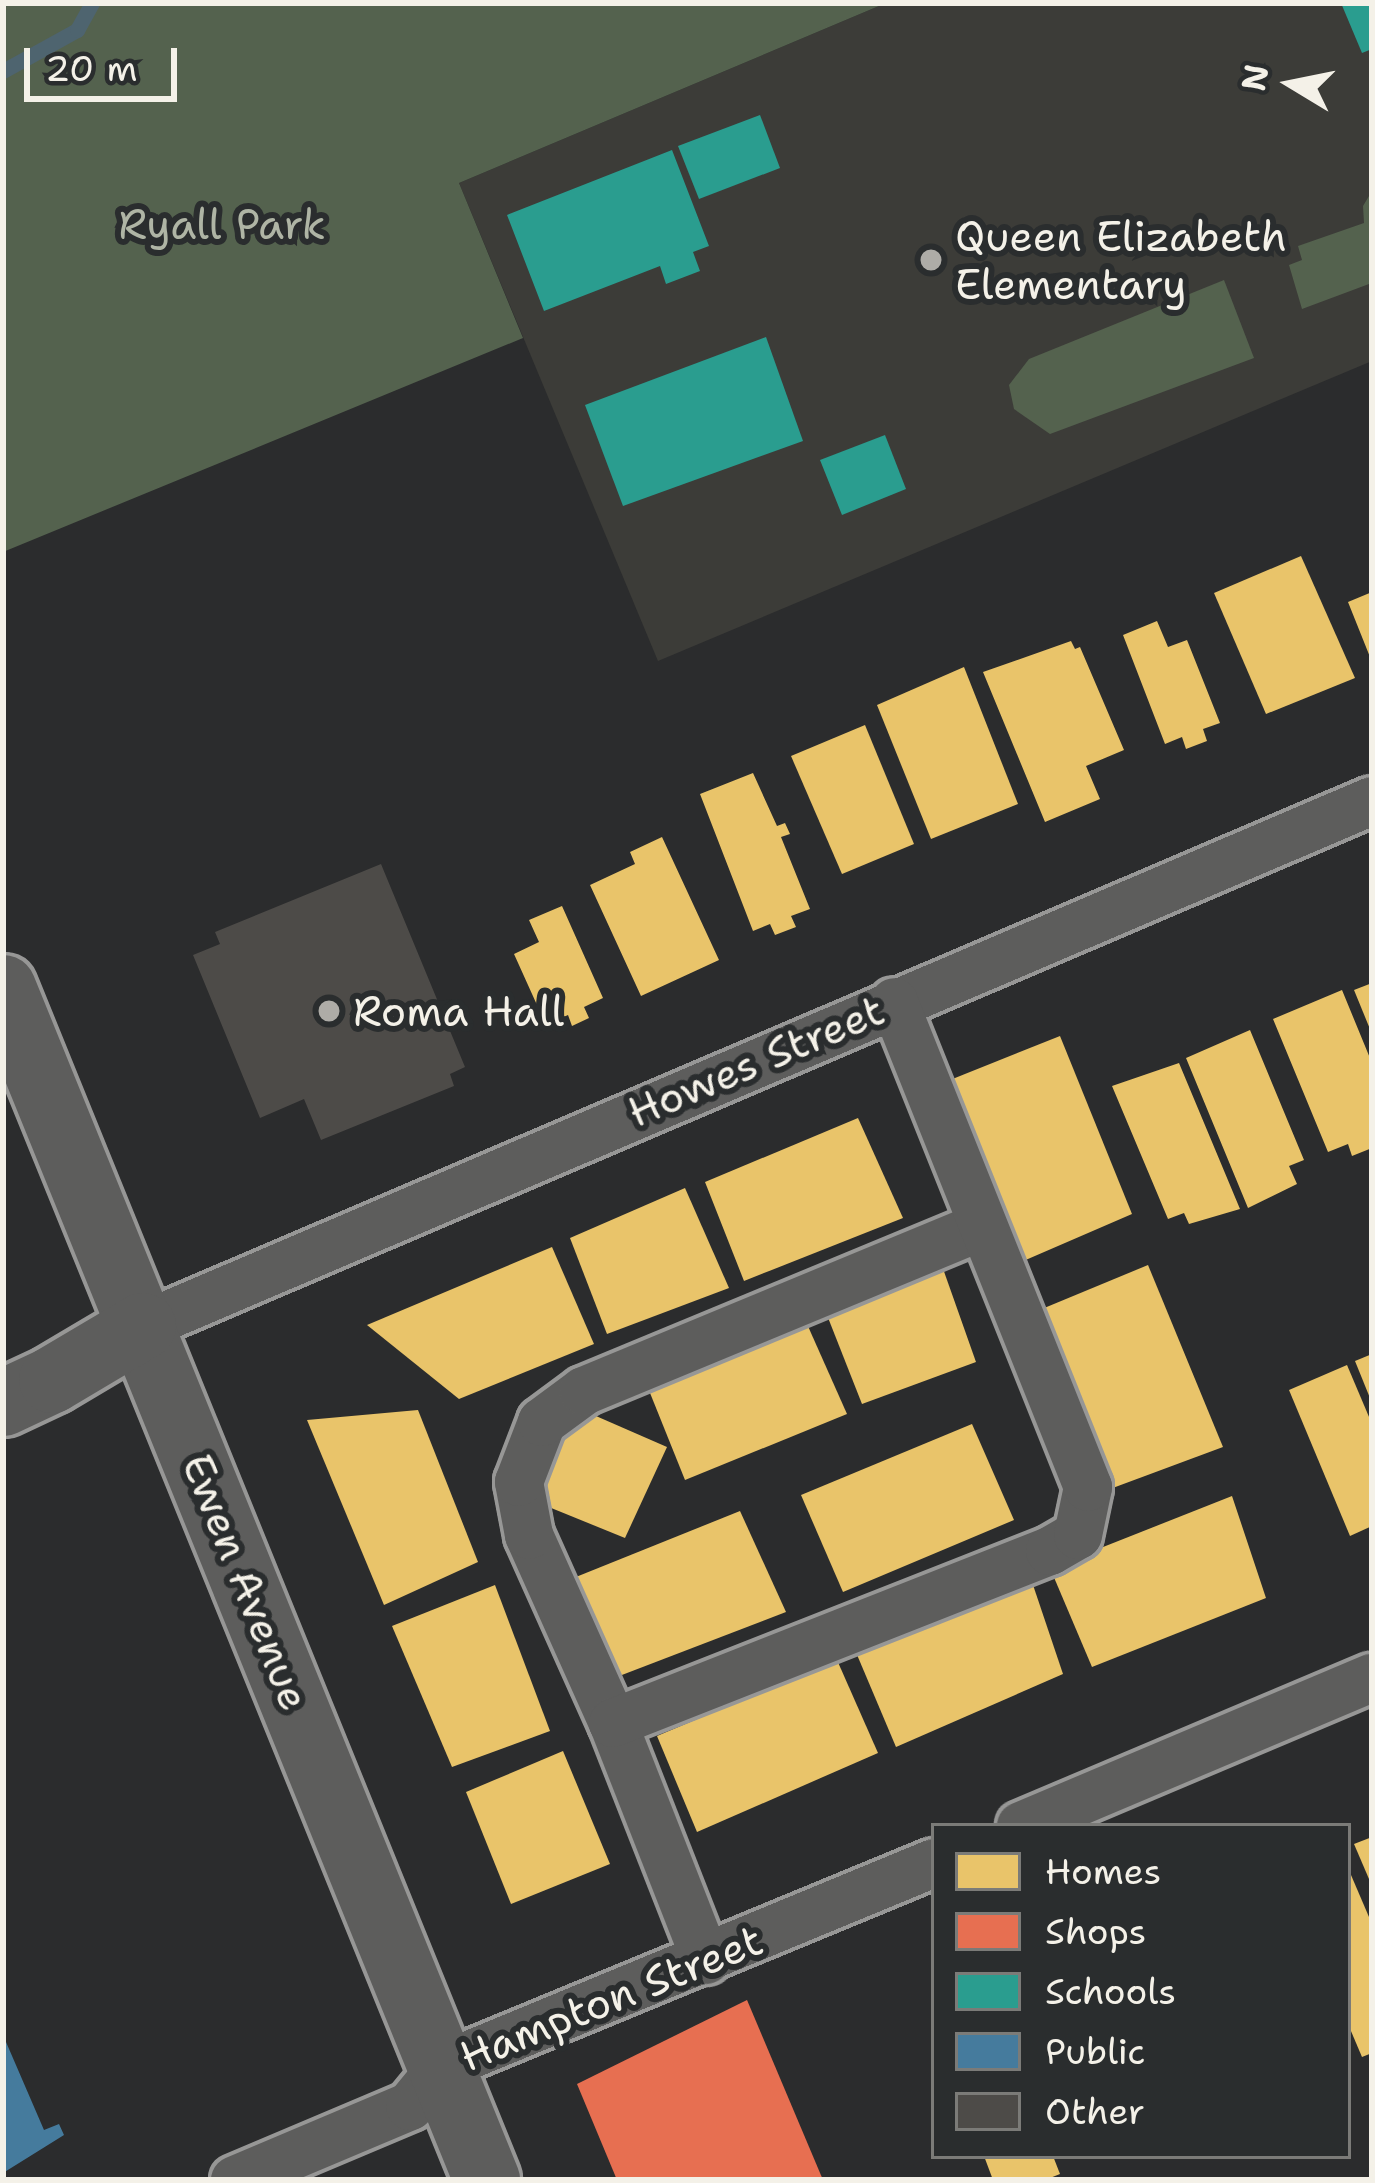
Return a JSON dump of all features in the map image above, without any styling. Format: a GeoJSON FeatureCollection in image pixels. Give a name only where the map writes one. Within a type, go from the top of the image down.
{"type":"FeatureCollection","features":[{"type":"Feature","properties":{"kind":"street","name":"Howes Street"},"geometry":{"type":"LineString","coordinates":[[3,1403],[52,1381],[142,1326],[1372,801]]}},
{"type":"Feature","properties":{"kind":"street","name":"Ewen Avenue"},"geometry":{"type":"LineString","coordinates":[[3,988],[492,2179]]}},
{"type":"Feature","properties":{"kind":"street"},"geometry":{"type":"LineString","coordinates":[[613,1723],[1050,1551],[1078,1535],[1088,1487],[980,1227],[894,1002]]}},
{"type":"Feature","properties":{"kind":"street"},"geometry":{"type":"LineString","coordinates":[[706,1960],[613,1723],[529,1534],[519,1482],[542,1422],[584,1391],[980,1227]]}},
{"type":"Feature","properties":{"kind":"street","name":"Howes Street"},"geometry":{"type":"LineString","coordinates":[[3,1359],[37,1345],[142,1326]]}},
{"type":"Feature","properties":{"kind":"street"},"geometry":{"type":"LineString","coordinates":[[1028,1823],[1372,1678]]}},
{"type":"Feature","properties":{"kind":"street","name":"Hampton Street"},"geometry":{"type":"LineString","coordinates":[[235,2180],[410,2106],[443,2066],[931,1864]]}},
{"type":"Feature","properties":{"kind":"shaded area","name":"Queen Elizabeth Elementary"},"geometry":{"type":"Polygon","coordinates":[[[886,3],[1372,3],[1372,361],[658,661],[459,183],[886,3]]]}},
{"type":"Feature","properties":{"kind":"green space","name":"Ryall Park"},"geometry":{"type":"Polygon","coordinates":[[[3,3],[886,3],[459,183],[523,338],[3,552],[3,3]]]}},
{"type":"Feature","properties":{"kind":"green space"},"geometry":{"type":"Polygon","coordinates":[[[1372,191],[1372,292],[1369,284],[1302,309],[1289,265],[1302,260],[1298,246],[1364,223],[1363,206],[1372,191]]]}},
{"type":"Feature","properties":{"kind":"green space"},"geometry":{"type":"Polygon","coordinates":[[[1224,280],[1254,358],[1050,434],[1014,409],[1009,385],[1029,359],[1224,280]]]}},
{"type":"Feature","properties":{"kind":"building: Homes"},"geometry":{"type":"Polygon","coordinates":[[[1301,556],[1355,678],[1266,714],[1214,593],[1301,556]]]}},
{"type":"Feature","properties":{"kind":"building: Homes"},"geometry":{"type":"Polygon","coordinates":[[[1372,592],[1372,662],[1348,602],[1372,592]]]}},
{"type":"Feature","properties":{"kind":"building: Homes"},"geometry":{"type":"Polygon","coordinates":[[[1157,621],[1168,647],[1187,640],[1220,723],[1203,729],[1207,741],[1186,749],[1182,737],[1165,744],[1123,635],[1157,621]]]}},
{"type":"Feature","properties":{"kind":"building: Homes"},"geometry":{"type":"Polygon","coordinates":[[[1071,641],[1075,649],[1080,647],[1124,750],[1086,766],[1100,799],[1045,822],[983,672],[1071,641]]]}},
{"type":"Feature","properties":{"kind":"building: Homes"},"geometry":{"type":"Polygon","coordinates":[[[964,667],[1018,804],[931,839],[877,705],[964,667]]]}},
{"type":"Feature","properties":{"kind":"building: Homes"},"geometry":{"type":"Polygon","coordinates":[[[865,725],[914,844],[842,874],[791,756],[865,725]]]}},
{"type":"Feature","properties":{"kind":"building: Homes"},"geometry":{"type":"Polygon","coordinates":[[[753,773],[777,826],[785,823],[790,834],[781,837],[810,909],[791,916],[796,927],[775,935],[770,924],[753,931],[700,794],[753,773]]]}},
{"type":"Feature","properties":{"kind":"building: Homes"},"geometry":{"type":"Polygon","coordinates":[[[662,837],[719,960],[641,996],[590,885],[635,864],[630,852],[662,837]]]}},
{"type":"Feature","properties":{"kind":"building: Homes"},"geometry":{"type":"Polygon","coordinates":[[[562,906],[603,998],[584,1007],[589,1018],[572,1026],[568,1015],[546,1025],[514,954],[539,942],[529,920],[562,906]]]}},
{"type":"Feature","properties":{"kind":"building: Homes"},"geometry":{"type":"Polygon","coordinates":[[[1372,983],[1372,1034],[1354,990],[1372,983]]]}},
{"type":"Feature","properties":{"kind":"building: Homes"},"geometry":{"type":"Polygon","coordinates":[[[1342,990],[1372,1063],[1372,1148],[1352,1156],[1348,1144],[1328,1152],[1273,1019],[1342,990]]]}},
{"type":"Feature","properties":{"kind":"building: Homes"},"geometry":{"type":"Polygon","coordinates":[[[1250,1030],[1304,1160],[1289,1166],[1297,1184],[1248,1208],[1186,1058],[1250,1030]]]}},
{"type":"Feature","properties":{"kind":"building: Homes"},"geometry":{"type":"Polygon","coordinates":[[[1060,1036],[1132,1214],[1021,1262],[945,1082],[1060,1036]]]}},
{"type":"Feature","properties":{"kind":"building: Homes"},"geometry":{"type":"Polygon","coordinates":[[[1179,1063],[1240,1209],[1189,1224],[1184,1213],[1168,1219],[1112,1086],[1179,1063]]]}},
{"type":"Feature","properties":{"kind":"building: Homes"},"geometry":{"type":"Polygon","coordinates":[[[858,1118],[903,1218],[744,1281],[705,1182],[858,1118]]]}},
{"type":"Feature","properties":{"kind":"building: Homes"},"geometry":{"type":"Polygon","coordinates":[[[685,1188],[729,1288],[607,1334],[570,1238],[685,1188]]]}},
{"type":"Feature","properties":{"kind":"building: Homes"},"geometry":{"type":"Polygon","coordinates":[[[552,1247],[594,1344],[459,1399],[367,1325],[552,1247]]]}},
{"type":"Feature","properties":{"kind":"building: Homes"},"geometry":{"type":"Polygon","coordinates":[[[941,1263],[976,1362],[862,1404],[825,1310],[941,1263]]]}},
{"type":"Feature","properties":{"kind":"building: Homes"},"geometry":{"type":"Polygon","coordinates":[[[1148,1265],[1223,1447],[1110,1489],[1037,1311],[1148,1265]]]}},
{"type":"Feature","properties":{"kind":"building: Homes"},"geometry":{"type":"Polygon","coordinates":[[[803,1315],[847,1414],[685,1480],[644,1378],[803,1315]]]}},
{"type":"Feature","properties":{"kind":"building: Homes"},"geometry":{"type":"Polygon","coordinates":[[[1372,1354],[1372,1403],[1355,1361],[1372,1354]]]}},
{"type":"Feature","properties":{"kind":"building: Homes"},"geometry":{"type":"Polygon","coordinates":[[[1347,1365],[1372,1424],[1372,1526],[1350,1536],[1289,1390],[1347,1365]]]}},
{"type":"Feature","properties":{"kind":"building: Homes"},"geometry":{"type":"Polygon","coordinates":[[[573,1406],[667,1447],[625,1538],[534,1501],[573,1406]]]}},
{"type":"Feature","properties":{"kind":"building: Homes"},"geometry":{"type":"Polygon","coordinates":[[[418,1410],[478,1562],[384,1605],[307,1420],[418,1410]]]}},
{"type":"Feature","properties":{"kind":"building: Homes"},"geometry":{"type":"Polygon","coordinates":[[[972,1424],[1014,1520],[843,1592],[801,1495],[972,1424]]]}},
{"type":"Feature","properties":{"kind":"building: Homes"},"geometry":{"type":"Polygon","coordinates":[[[1232,1496],[1266,1598],[1092,1667],[1050,1568],[1232,1496]]]}},
{"type":"Feature","properties":{"kind":"building: Homes"},"geometry":{"type":"Polygon","coordinates":[[[740,1511],[786,1612],[601,1683],[561,1583],[740,1511]]]}},
{"type":"Feature","properties":{"kind":"building: Homes"},"geometry":{"type":"Polygon","coordinates":[[[1031,1579],[1063,1674],[896,1747],[855,1650],[1031,1579]]]}},
{"type":"Feature","properties":{"kind":"building: Homes"},"geometry":{"type":"Polygon","coordinates":[[[495,1585],[550,1731],[452,1767],[392,1626],[495,1585]]]}},
{"type":"Feature","properties":{"kind":"building: Homes"},"geometry":{"type":"Polygon","coordinates":[[[837,1660],[878,1753],[697,1832],[657,1736],[837,1660]]]}},
{"type":"Feature","properties":{"kind":"building: Homes"},"geometry":{"type":"Polygon","coordinates":[[[563,1751],[610,1864],[511,1904],[466,1792],[563,1751]]]}},
{"type":"Feature","properties":{"kind":"building: Homes"},"geometry":{"type":"Polygon","coordinates":[[[1372,1837],[1372,1886],[1354,1844],[1372,1837]]]}},
{"type":"Feature","properties":{"kind":"building: Homes"},"geometry":{"type":"Polygon","coordinates":[[[1351,1875],[1372,1924],[1372,2053],[1362,2057],[1351,2031],[1351,1875]]]}},
{"type":"Feature","properties":{"kind":"building: Homes"},"geometry":{"type":"Polygon","coordinates":[[[985,2159],[1054,2159],[1060,2174],[1045,2180],[993,2180],[985,2159]]]}},
{"type":"Feature","properties":{"kind":"building: Shops"},"geometry":{"type":"Polygon","coordinates":[[[747,2000],[823,2180],[617,2180],[577,2084],[747,2000]]]}},
{"type":"Feature","properties":{"kind":"building: Schools"},"geometry":{"type":"Polygon","coordinates":[[[1341,3],[1372,3],[1372,49],[1362,53],[1341,3]]]}},
{"type":"Feature","properties":{"kind":"building: Schools"},"geometry":{"type":"Polygon","coordinates":[[[760,115],[780,168],[699,199],[678,146],[760,115]]]}},
{"type":"Feature","properties":{"kind":"building: Schools"},"geometry":{"type":"Polygon","coordinates":[[[672,150],[709,246],[693,252],[700,271],[666,284],[660,266],[544,311],[507,215],[672,150]]]}},
{"type":"Feature","properties":{"kind":"building: Schools"},"geometry":{"type":"Polygon","coordinates":[[[766,337],[803,441],[623,506],[585,405],[766,337]]]}},
{"type":"Feature","properties":{"kind":"building: Schools"},"geometry":{"type":"Polygon","coordinates":[[[885,435],[906,489],[842,515],[820,460],[885,435]]]}},
{"type":"Feature","properties":{"kind":"building: Public"},"geometry":{"type":"Polygon","coordinates":[[[3,2035],[44,2130],[59,2124],[64,2135],[3,2173],[3,2035]]]}},
{"type":"Feature","properties":{"kind":"building: Other","name":"Roma Hall"},"geometry":{"type":"Polygon","coordinates":[[[381,864],[465,1067],[450,1074],[454,1086],[321,1140],[304,1099],[260,1118],[193,955],[220,944],[215,932],[381,864]]]}},
{"type":"Feature","properties":{"kind":"waterway"},"geometry":{"type":"LineString","coordinates":[[3,71],[77,30],[92,3]]}},
{"type":"Feature","properties":{"kind":"place","name":"Queen Elizabeth Elementary"},"geometry":{"type":"Point","coordinates":[931,260]}},
{"type":"Feature","properties":{"kind":"place","name":"Roma Hall"},"geometry":{"type":"Point","coordinates":[329,1011]}}]}
